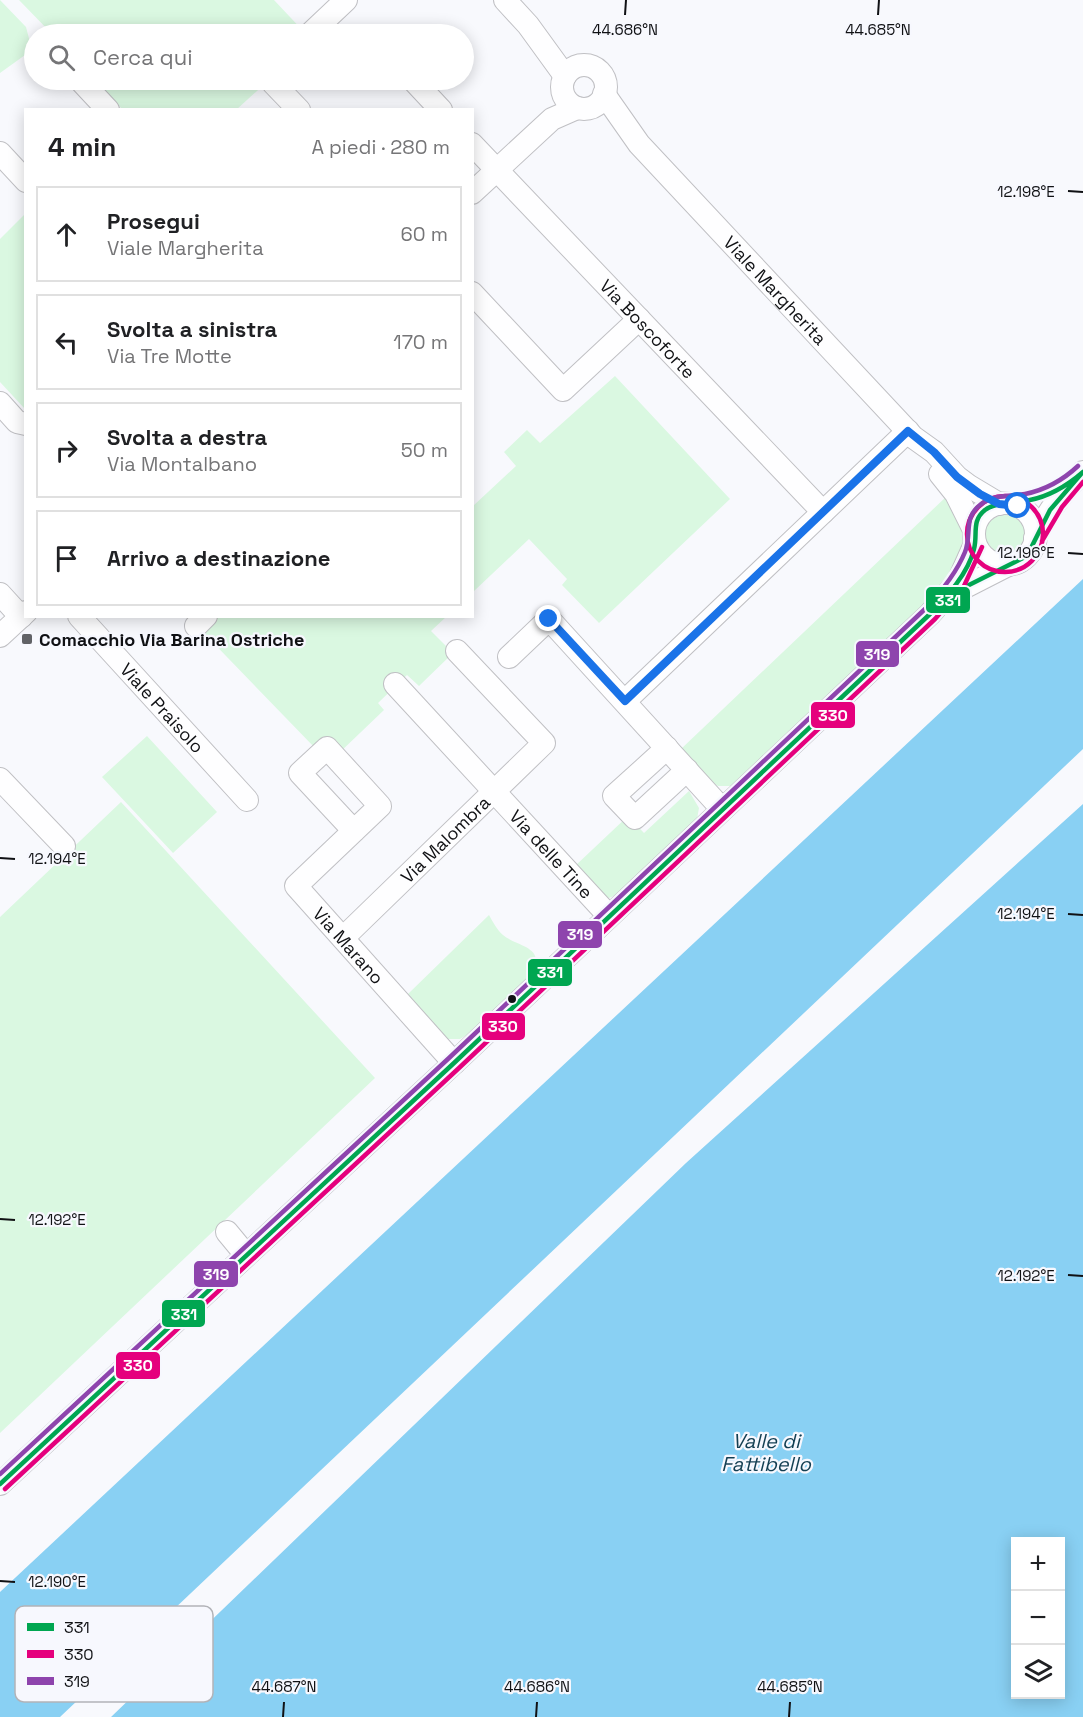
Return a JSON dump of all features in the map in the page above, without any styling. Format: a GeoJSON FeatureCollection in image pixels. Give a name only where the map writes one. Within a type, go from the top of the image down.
{"type":"FeatureCollection","features":[{"type":"Feature","properties":{"kind":"street"},"geometry":{"type":"LineString","coordinates":[[321,24],[346,0]]}},
{"type":"Feature","properties":{"kind":"street","name":"Viale Margherita"},"geometry":{"type":"LineString","coordinates":[[505,0],[580,91],[639,144],[910,434],[934,452],[963,482],[980,494],[1003,503]]}},
{"type":"Feature","properties":{"kind":"street"},"geometry":{"type":"LineString","coordinates":[[89,90],[106,108]]}},
{"type":"Feature","properties":{"kind":"street"},"geometry":{"type":"LineString","coordinates":[[280,90],[297,108]]}},
{"type":"Feature","properties":{"kind":"street"},"geometry":{"type":"LineString","coordinates":[[422,90],[439,108]]}},
{"type":"Feature","properties":{"kind":"street"},"geometry":{"type":"LineString","coordinates":[[474,191],[580,91]]}},
{"type":"Feature","properties":{"kind":"street","name":"Via Boscoforte"},"geometry":{"type":"LineString","coordinates":[[474,146],[822,512]]}},
{"type":"Feature","properties":{"kind":"street"},"geometry":{"type":"LineString","coordinates":[[3,162],[24,179]]}},
{"type":"Feature","properties":{"kind":"street"},"geometry":{"type":"LineString","coordinates":[[474,295],[563,390],[639,319]]}},
{"type":"Feature","properties":{"kind":"street"},"geometry":{"type":"LineString","coordinates":[[0,403],[17,422],[24,424]]}},
{"type":"Feature","properties":{"kind":"street"},"geometry":{"type":"LineString","coordinates":[[625,701],[822,512],[910,434]]}},
{"type":"Feature","properties":{"kind":"street","name":"Viale Margherita"},"geometry":{"type":"LineString","coordinates":[[910,434],[924,457],[956,495],[975,537]]}},
{"type":"Feature","properties":{"kind":"street"},"geometry":{"type":"LineString","coordinates":[[930,614],[958,582],[982,513],[1003,503],[1023,502],[1045,495],[1078,477]]}},
{"type":"Feature","properties":{"kind":"street"},"geometry":{"type":"LineString","coordinates":[[1035,538],[1050,510],[1078,477]]}},
{"type":"Feature","properties":{"kind":"street"},"geometry":{"type":"LineString","coordinates":[[975,537],[978,550],[994,564],[1015,564],[1027,556],[1034,544],[1034,525],[1028,514],[1018,506],[1003,503]]}},
{"type":"Feature","properties":{"kind":"street"},"geometry":{"type":"LineString","coordinates":[[0,1484],[454,1063],[930,614],[963,588],[1008,565]]}},
{"type":"Feature","properties":{"kind":"street"},"geometry":{"type":"LineString","coordinates":[[0,594],[23,614],[0,636]]}},
{"type":"Feature","properties":{"kind":"street","name":"Viale Praisolo"},"geometry":{"type":"LineString","coordinates":[[81,618],[247,800]]}},
{"type":"Feature","properties":{"kind":"street"},"geometry":{"type":"LineString","coordinates":[[509,657],[549,619],[722,809]]}},
{"type":"Feature","properties":{"kind":"street"},"geometry":{"type":"LineString","coordinates":[[457,651],[544,743],[495,790]]}},
{"type":"Feature","properties":{"kind":"street","name":"Via Malombra"},"geometry":{"type":"LineString","coordinates":[[343,938],[495,790],[395,684]]}},
{"type":"Feature","properties":{"kind":"street"},"geometry":{"type":"LineString","coordinates":[[667,748],[614,796],[634,818],[687,770]]}},
{"type":"Feature","properties":{"kind":"street"},"geometry":{"type":"LineString","coordinates":[[0,779],[64,846]]}},
{"type":"Feature","properties":{"kind":"street","name":"Via delle Tine"},"geometry":{"type":"LineString","coordinates":[[495,790],[609,916]]}},
{"type":"Feature","properties":{"kind":"street","name":"Via Marano"},"geometry":{"type":"LineString","coordinates":[[354,831],[296,886],[454,1063]]}},
{"type":"Feature","properties":{"kind":"street"},"geometry":{"type":"LineString","coordinates":[[227,1232],[246,1255]]}},
{"type":"Feature","properties":{"kind":"green space"},"geometry":{"type":"Polygon","coordinates":[[[0,0],[24,25],[24,56],[0,73],[0,0]]]}},
{"type":"Feature","properties":{"kind":"green space"},"geometry":{"type":"Polygon","coordinates":[[[19,0],[274,0],[297,24],[42,24],[19,0]]]}},
{"type":"Feature","properties":{"kind":"green space"},"geometry":{"type":"Polygon","coordinates":[[[104,90],[258,90],[238,108],[121,108],[104,90]]]}},
{"type":"Feature","properties":{"kind":"green space"},"geometry":{"type":"Polygon","coordinates":[[[24,215],[24,408],[0,382],[0,239],[24,215]]]}},
{"type":"Feature","properties":{"kind":"green space"},"geometry":{"type":"Polygon","coordinates":[[[615,376],[730,499],[599,623],[562,585],[567,579],[529,539],[474,591],[474,505],[516,466],[504,452],[527,430],[540,443],[615,376]]]}},
{"type":"Feature","properties":{"kind":"green space"},"geometry":{"type":"Polygon","coordinates":[[[948,495],[965,528],[966,540],[952,579],[731,786],[718,786],[712,782],[681,749],[948,495]]]}},
{"type":"Feature","properties":{"kind":"green space"},"geometry":{"type":"Polygon","coordinates":[[[1005,515],[1019,521],[1025,535],[1019,549],[1005,555],[991,549],[985,535],[991,521],[1005,515]]]}},
{"type":"Feature","properties":{"kind":"green space"},"geometry":{"type":"Polygon","coordinates":[[[207,618],[445,618],[431,631],[453,653],[419,686],[407,675],[378,703],[384,710],[337,755],[315,748],[198,627],[207,618]]]}},
{"type":"Feature","properties":{"kind":"green space"},"geometry":{"type":"Polygon","coordinates":[[[147,736],[217,812],[173,853],[102,777],[147,736]]]}},
{"type":"Feature","properties":{"kind":"green space"},"geometry":{"type":"Polygon","coordinates":[[[689,791],[699,808],[697,819],[619,894],[609,898],[603,896],[575,866],[628,816],[644,833],[689,791]]]}},
{"type":"Feature","properties":{"kind":"green space"},"geometry":{"type":"Polygon","coordinates":[[[121,802],[375,1078],[0,1433],[0,917],[121,802]]]}},
{"type":"Feature","properties":{"kind":"green space"},"geometry":{"type":"Polygon","coordinates":[[[489,915],[503,935],[533,953],[536,965],[532,974],[467,1035],[460,1039],[446,1039],[408,994],[489,915]]]}},
{"type":"Feature","properties":{"kind":"water"},"geometry":{"type":"Polygon","coordinates":[[[1083,579],[1083,749],[177,1606],[15,1606],[15,1702],[76,1702],[60,1717],[0,1717],[0,1592],[1083,579]]]}},
{"type":"Feature","properties":{"kind":"water","name":"Valle di Fattibello"},"geometry":{"type":"Polygon","coordinates":[[[1083,804],[1083,1717],[111,1717],[127,1702],[213,1702],[213,1619],[686,1163],[1083,804]]]}},
{"type":"Feature","properties":{"kind":"transit line","name":"319"},"geometry":{"type":"LineString","coordinates":[[0,1474],[449,1058],[925,609],[957,568],[967,546],[971,515],[980,505],[996,497],[1040,490],[1060,480],[1078,466]]}},
{"type":"Feature","properties":{"kind":"transit line","name":"331"},"geometry":{"type":"LineString","coordinates":[[0,1484],[454,1063],[930,614],[956,584],[967,567],[974,549],[976,523],[985,510],[995,505],[1045,496],[1065,486],[1083,472]]}},
{"type":"Feature","properties":{"kind":"transit line","name":"331"},"geometry":{"type":"LineString","coordinates":[[939,607],[963,588],[1027,556],[1050,510],[1082,473]]}},
{"type":"Feature","properties":{"kind":"transit line","name":"330"},"geometry":{"type":"LineString","coordinates":[[1042,541],[1062,507],[1083,482]]}},
{"type":"Feature","properties":{"kind":"transit line","name":"330"},"geometry":{"type":"LineString","coordinates":[[1013,496],[1026,502],[1037,513],[1043,526],[1043,534],[1041,549],[1026,566],[1013,572],[997,572],[984,566],[969,549],[967,526],[973,513],[990,498],[1013,496]]}},
{"type":"Feature","properties":{"kind":"transit line","name":"330"},"geometry":{"type":"LineString","coordinates":[[5,1489],[459,1068],[935,619],[964,586],[982,547]]}},
{"type":"Feature","properties":{"kind":"place","name":"Comacchio Via Barina Ostriche"},"geometry":{"type":"Point","coordinates":[27,639]}},
{"type":"Feature","properties":{"kind":"route"},"geometry":{"type":"LineString","coordinates":[[549,619],[625,701],[908,431],[934,452],[957,477],[980,494],[999,504],[1018,506]]}}]}
